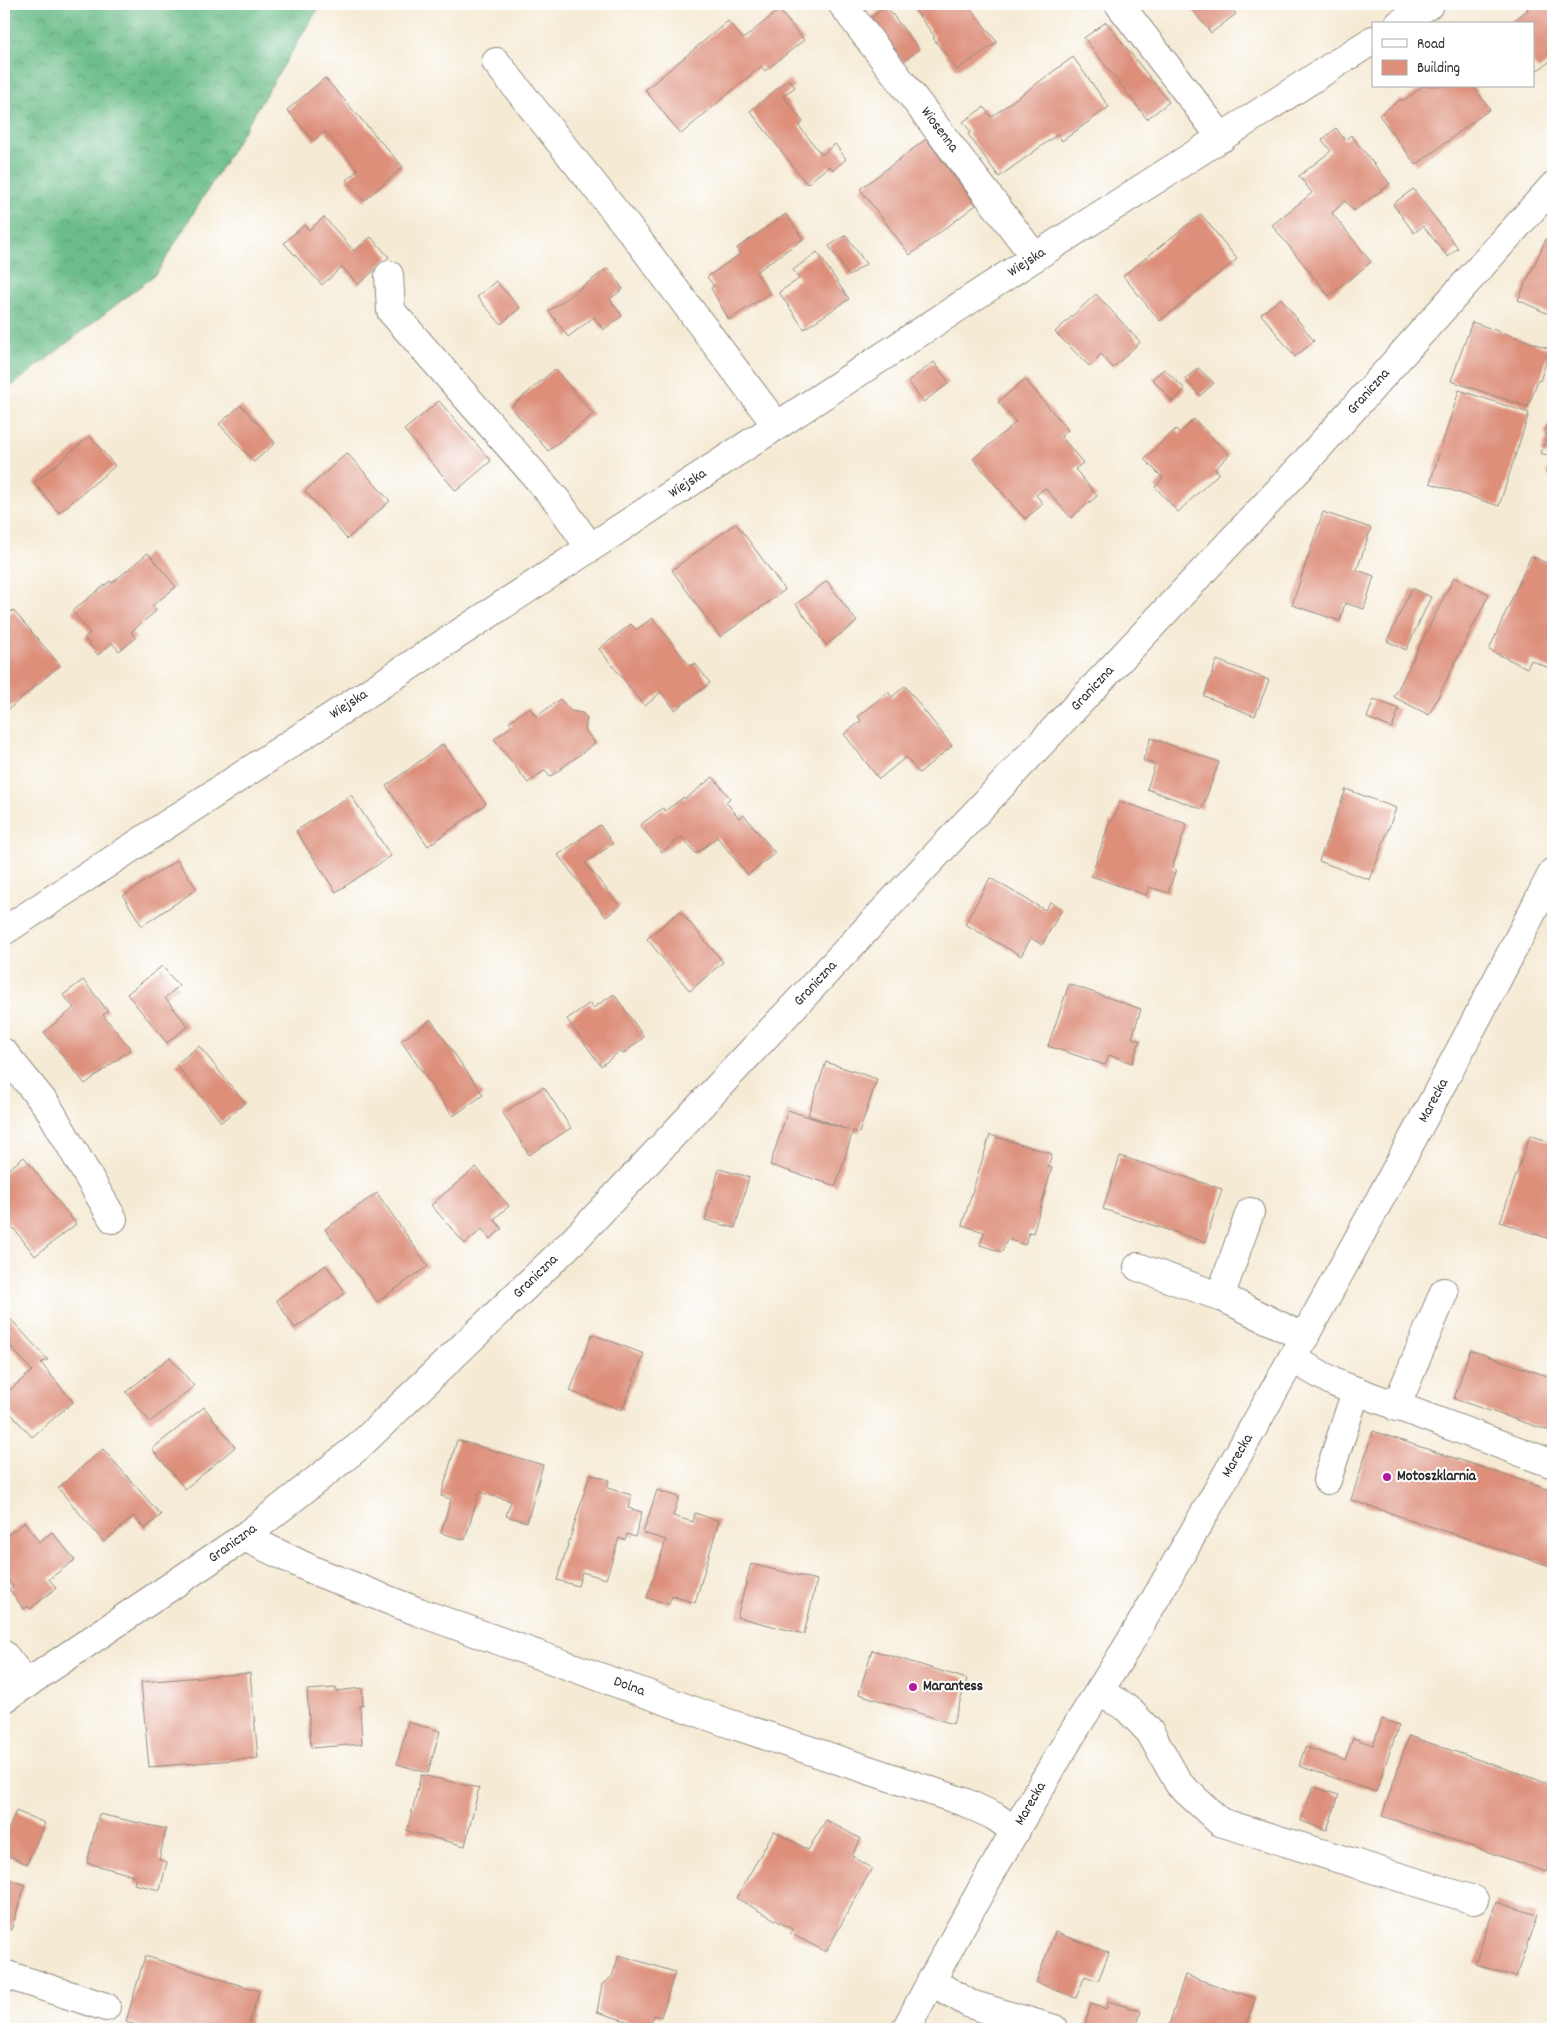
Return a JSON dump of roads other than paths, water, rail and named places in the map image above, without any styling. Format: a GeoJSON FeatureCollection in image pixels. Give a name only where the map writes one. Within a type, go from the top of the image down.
{"type":"FeatureCollection","features":[{"type":"Feature","properties":{"kind":"street","name":"Wiosenna"},"geometry":{"type":"LineString","coordinates":[[842,4],[1035,257]]}},
{"type":"Feature","properties":{"kind":"street"},"geometry":{"type":"LineString","coordinates":[[1119,4],[1222,138]]}},
{"type":"Feature","properties":{"kind":"street"},"geometry":{"type":"LineString","coordinates":[[1402,22],[1430,4]]}},
{"type":"Feature","properties":{"kind":"street","name":"Wiejska"},"geometry":{"type":"LineString","coordinates":[[4,930],[1035,257],[1372,41]]}},
{"type":"Feature","properties":{"kind":"street"},"geometry":{"type":"LineString","coordinates":[[496,62],[638,240],[777,426]]}},
{"type":"Feature","properties":{"kind":"street","name":"Graniczna"},"geometry":{"type":"LineString","coordinates":[[4,1699],[244,1537],[358,1447],[576,1239],[1300,468],[1553,186]]}},
{"type":"Feature","properties":{"kind":"street"},"geometry":{"type":"LineString","coordinates":[[389,275],[391,311],[559,503],[590,548]]}},
{"type":"Feature","properties":{"kind":"street","name":"Marecka"},"geometry":{"type":"LineString","coordinates":[[906,2029],[1016,1831],[1140,1625],[1299,1348],[1422,1124],[1553,872]]}},
{"type":"Feature","properties":{"kind":"street"},"geometry":{"type":"LineString","coordinates":[[4,1053],[48,1107],[114,1219]]}},
{"type":"Feature","properties":{"kind":"street"},"geometry":{"type":"LineString","coordinates":[[1220,1296],[1250,1212]]}},
{"type":"Feature","properties":{"kind":"street"},"geometry":{"type":"LineString","coordinates":[[1138,1267],[1220,1296],[1299,1348],[1335,1383],[1553,1464]]}},
{"type":"Feature","properties":{"kind":"street"},"geometry":{"type":"LineString","coordinates":[[1396,1407],[1444,1292]]}},
{"type":"Feature","properties":{"kind":"street"},"geometry":{"type":"LineString","coordinates":[[1327,1480],[1356,1391]]}},
{"type":"Feature","properties":{"kind":"street","name":"Dolna"},"geometry":{"type":"LineString","coordinates":[[244,1537],[317,1572],[419,1612],[724,1722],[964,1802],[994,1816],[1016,1831]]}},
{"type":"Feature","properties":{"kind":"street"},"geometry":{"type":"LineString","coordinates":[[4,1656],[26,1684]]}},
{"type":"Feature","properties":{"kind":"street"},"geometry":{"type":"LineString","coordinates":[[1099,1692],[1126,1707],[1150,1732],[1179,1784],[1220,1822],[1474,1900]]}},
{"type":"Feature","properties":{"kind":"street"},"geometry":{"type":"LineString","coordinates":[[4,1974],[106,2007]]}},
{"type":"Feature","properties":{"kind":"street"},"geometry":{"type":"LineString","coordinates":[[931,1981],[970,2004],[1054,2029]]}},
{"type":"Feature","properties":{"kind":"place","name":"Motoszklarnia"},"geometry":{"type":"Point","coordinates":[1387,1477]}},
{"type":"Feature","properties":{"kind":"place","name":"Marantess"},"geometry":{"type":"Point","coordinates":[913,1687]}}]}
